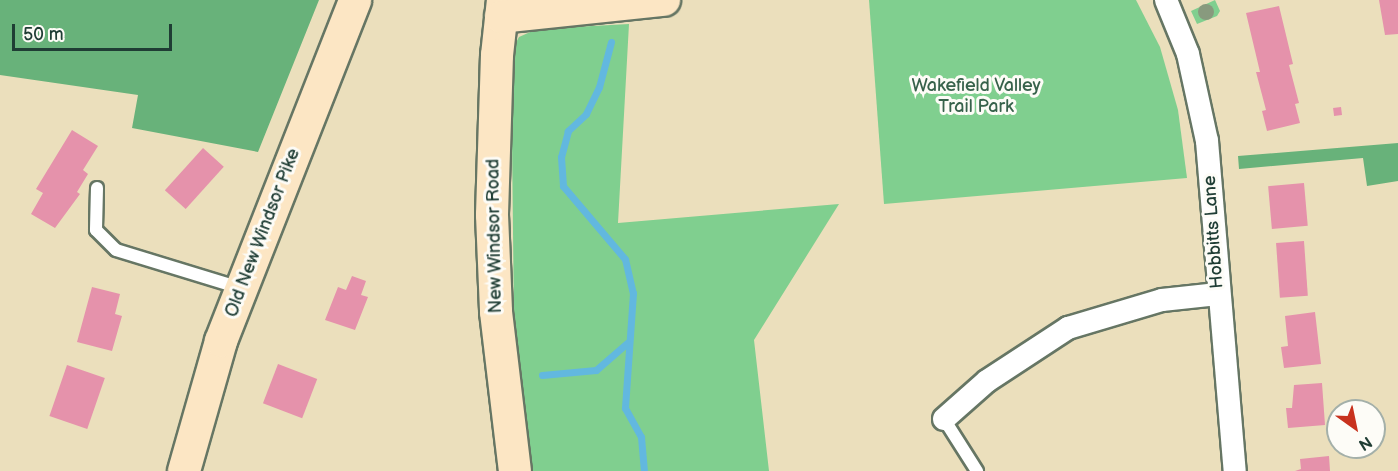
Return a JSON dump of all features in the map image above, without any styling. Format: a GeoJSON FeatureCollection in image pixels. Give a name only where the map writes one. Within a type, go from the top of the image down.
{"type":"FeatureCollection","features":[{"type":"Feature","properties":{"kind":"street","name":"Old New Windsor Pike"},"geometry":{"type":"LineString","coordinates":[[184,471],[221,341],[355,0]]}},
{"type":"Feature","properties":{"kind":"street"},"geometry":{"type":"LineString","coordinates":[[502,8],[664,0]]}},
{"type":"Feature","properties":{"kind":"street","name":"Hobbitts Lane"},"geometry":{"type":"LineString","coordinates":[[1166,0],[1188,54],[1200,98],[1211,176],[1218,294],[1235,471]]}},
{"type":"Feature","properties":{"kind":"street","name":"New Windsor Road"},"geometry":{"type":"LineString","coordinates":[[502,8],[492,215],[496,312],[515,471]]}},
{"type":"Feature","properties":{"kind":"street"},"geometry":{"type":"LineString","coordinates":[[944,419],[987,381],[1068,328],[1161,300],[1218,294]]}},
{"type":"Feature","properties":{"kind":"lane"},"geometry":{"type":"LineString","coordinates":[[97,188],[96,230],[116,250],[241,288]]}},
{"type":"Feature","properties":{"kind":"lane"},"geometry":{"type":"LineString","coordinates":[[944,419],[977,471]]}},
{"type":"Feature","properties":{"kind":"green space"},"geometry":{"type":"Polygon","coordinates":[[[0,0],[319,0],[258,152],[132,128],[138,95],[0,75],[0,0]]]}},
{"type":"Feature","properties":{"kind":"green space","name":"Wakefield Valley Trail Park"},"geometry":{"type":"Polygon","coordinates":[[[869,0],[1136,0],[1160,47],[1178,110],[1187,178],[884,204],[869,0]]]}},
{"type":"Feature","properties":{"kind":"green space"},"geometry":{"type":"Polygon","coordinates":[[[1215,0],[1220,11],[1217,16],[1197,24],[1191,11],[1215,0]]]}},
{"type":"Feature","properties":{"kind":"green space"},"geometry":{"type":"Polygon","coordinates":[[[629,24],[618,223],[839,204],[754,340],[769,471],[531,471],[523,426],[514,321],[511,52],[519,37],[537,29],[629,24]]]}},
{"type":"Feature","properties":{"kind":"green space"},"geometry":{"type":"Polygon","coordinates":[[[1398,143],[1398,181],[1367,186],[1363,158],[1239,169],[1238,156],[1398,143]]]}},
{"type":"Feature","properties":{"kind":"building"},"geometry":{"type":"Polygon","coordinates":[[[1379,0],[1398,0],[1398,34],[1385,35],[1379,0]]]}},
{"type":"Feature","properties":{"kind":"building"},"geometry":{"type":"Polygon","coordinates":[[[1279,6],[1293,64],[1289,65],[1299,103],[1295,104],[1300,123],[1267,131],[1262,111],[1266,110],[1256,72],[1260,72],[1246,13],[1279,6]]]}},
{"type":"Feature","properties":{"kind":"building"},"geometry":{"type":"Polygon","coordinates":[[[1341,107],[1342,115],[1334,116],[1333,108],[1341,107]]]}},
{"type":"Feature","properties":{"kind":"building"},"geometry":{"type":"Polygon","coordinates":[[[72,130],[98,146],[83,170],[88,174],[77,192],[80,194],[55,228],[31,214],[43,193],[36,189],[72,130]]]}},
{"type":"Feature","properties":{"kind":"building"},"geometry":{"type":"Polygon","coordinates":[[[203,148],[224,167],[186,209],[165,190],[203,148]]]}},
{"type":"Feature","properties":{"kind":"building"},"geometry":{"type":"Polygon","coordinates":[[[1304,183],[1308,226],[1272,229],[1268,186],[1304,183]]]}},
{"type":"Feature","properties":{"kind":"building"},"geometry":{"type":"Polygon","coordinates":[[[1304,241],[1308,296],[1280,298],[1276,243],[1304,241]]]}},
{"type":"Feature","properties":{"kind":"building"},"geometry":{"type":"Polygon","coordinates":[[[352,276],[366,281],[361,295],[368,297],[355,330],[325,320],[338,287],[346,290],[352,276]]]}},
{"type":"Feature","properties":{"kind":"building"},"geometry":{"type":"Polygon","coordinates":[[[92,287],[120,294],[115,314],[122,316],[112,351],[77,342],[92,287]]]}},
{"type":"Feature","properties":{"kind":"building"},"geometry":{"type":"Polygon","coordinates":[[[1315,312],[1321,364],[1284,368],[1281,347],[1288,346],[1285,316],[1315,312]]]}},
{"type":"Feature","properties":{"kind":"building"},"geometry":{"type":"Polygon","coordinates":[[[278,364],[317,379],[302,418],[263,403],[278,364]]]}},
{"type":"Feature","properties":{"kind":"building"},"geometry":{"type":"Polygon","coordinates":[[[67,365],[105,378],[87,429],[49,416],[67,365]]]}},
{"type":"Feature","properties":{"kind":"building"},"geometry":{"type":"Polygon","coordinates":[[[1322,383],[1325,425],[1288,428],[1286,408],[1292,408],[1294,385],[1322,383]]]}},
{"type":"Feature","properties":{"kind":"building"},"geometry":{"type":"Polygon","coordinates":[[[1326,456],[1326,459],[1329,459],[1330,471],[1295,471],[1301,469],[1300,459],[1326,456]]]}},
{"type":"Feature","properties":{"kind":"waterway"},"geometry":{"type":"LineString","coordinates":[[611,42],[599,87],[586,114],[568,131],[561,157],[563,186],[625,259],[633,293],[625,408],[641,437],[644,471]]}},
{"type":"Feature","properties":{"kind":"waterway"},"geometry":{"type":"LineString","coordinates":[[542,375],[596,370],[627,343]]}}]}
